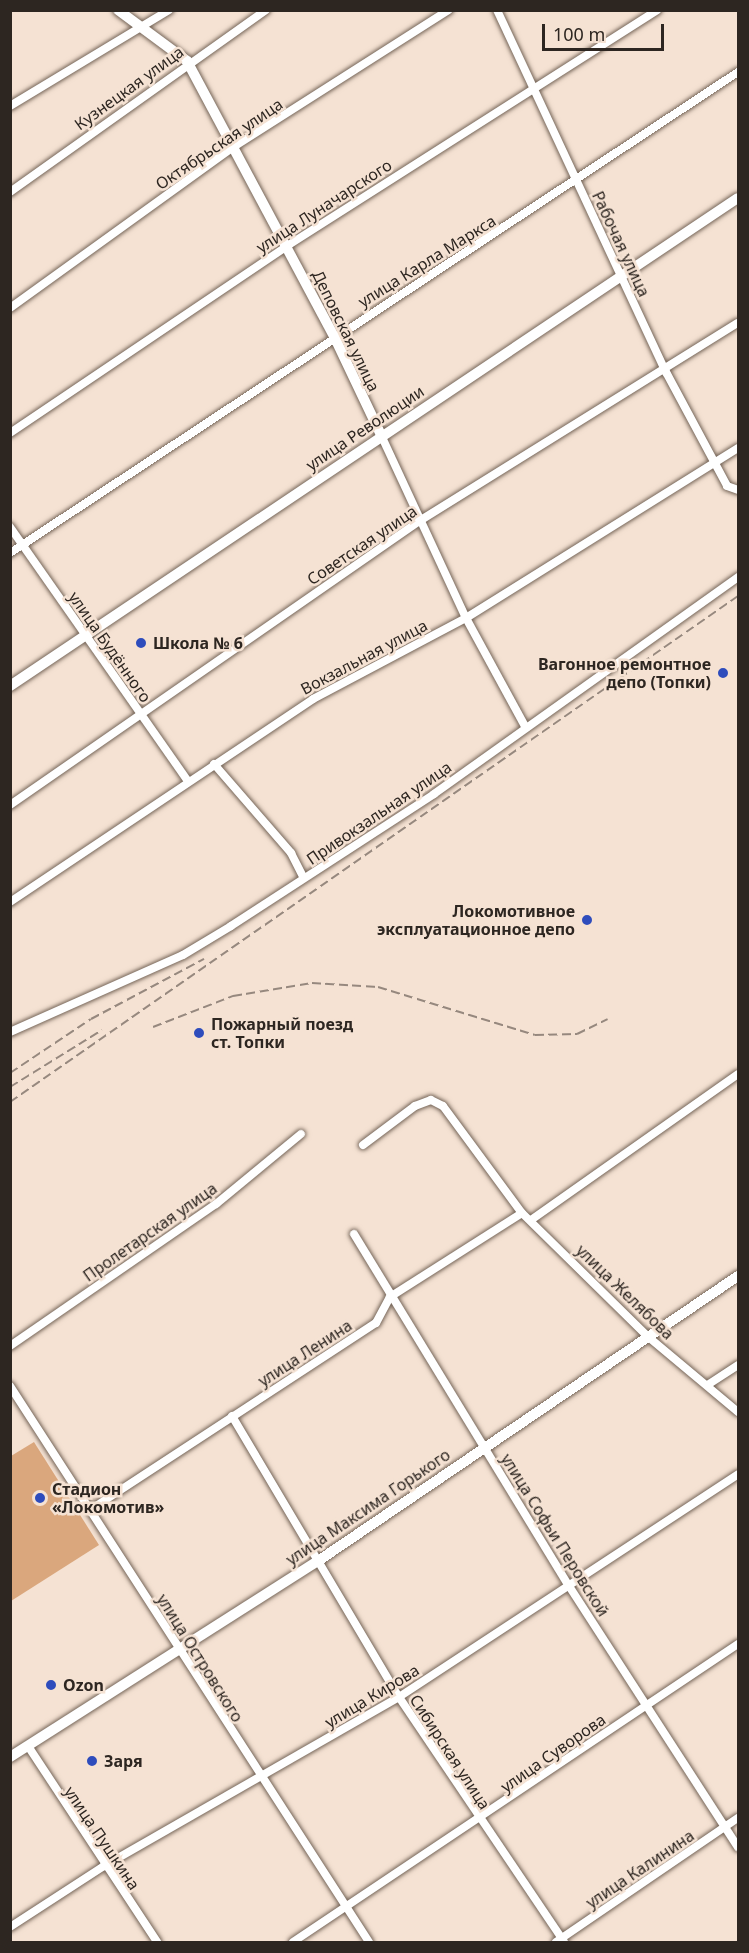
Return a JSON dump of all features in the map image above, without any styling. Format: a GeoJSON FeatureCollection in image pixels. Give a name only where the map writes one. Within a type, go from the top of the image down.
{"type":"FeatureCollection","features":[{"type":"Feature","properties":{"kind":"street","name":"Деповская улица"},"geometry":{"type":"LineString","coordinates":[[118,10],[140,32],[166,43],[187,62],[334,336],[466,618],[525,728]]}},
{"type":"Feature","properties":{"kind":"street"},"geometry":{"type":"LineString","coordinates":[[10,106],[140,32],[169,10]]}},
{"type":"Feature","properties":{"kind":"street","name":"Кузнецкая улица"},"geometry":{"type":"LineString","coordinates":[[10,192],[187,62],[266,10]]}},
{"type":"Feature","properties":{"kind":"street","name":"Октябрьская улица"},"geometry":{"type":"LineString","coordinates":[[10,308],[232,148],[449,10]]}},
{"type":"Feature","properties":{"kind":"street","name":"Рабочая улица"},"geometry":{"type":"LineString","coordinates":[[498,10],[666,372],[727,486],[738,490]]}},
{"type":"Feature","properties":{"kind":"street","name":"улица Луначарского"},"geometry":{"type":"LineString","coordinates":[[10,433],[287,246],[532,86],[657,10]]}},
{"type":"Feature","properties":{"kind":"street","name":"улица Карла Маркса"},"geometry":{"type":"LineString","coordinates":[[10,553],[334,336],[577,182],[738,72]]}},
{"type":"Feature","properties":{"kind":"street","name":"улица Революции"},"geometry":{"type":"LineString","coordinates":[[10,686],[381,435],[738,198]]}},
{"type":"Feature","properties":{"kind":"street","name":"Советская улица"},"geometry":{"type":"LineString","coordinates":[[10,805],[421,520],[666,372],[738,323]]}},
{"type":"Feature","properties":{"kind":"street","name":"Вокзальная улица"},"geometry":{"type":"LineString","coordinates":[[10,902],[313,699],[466,618],[738,448]]}},
{"type":"Feature","properties":{"kind":"street","name":"улица Будённого"},"geometry":{"type":"LineString","coordinates":[[10,527],[188,781]]}},
{"type":"Feature","properties":{"kind":"street","name":"Привокзальная улица"},"geometry":{"type":"LineString","coordinates":[[10,1032],[183,955],[304,878],[525,728],[738,577]]}},
{"type":"Feature","properties":{"kind":"street"},"geometry":{"type":"LineString","coordinates":[[214,764],[291,853],[304,878]]}},
{"type":"Feature","properties":{"kind":"street"},"geometry":{"type":"LineString","coordinates":[[531,1220],[738,1074]]}},
{"type":"Feature","properties":{"kind":"street","name":"улица Желябова"},"geometry":{"type":"LineString","coordinates":[[363,1145],[431,1100],[454,1119],[522,1213],[646,1335],[709,1384],[738,1412]]}},
{"type":"Feature","properties":{"kind":"street","name":"Пролетарская улица"},"geometry":{"type":"LineString","coordinates":[[10,1346],[216,1204],[301,1134]]}},
{"type":"Feature","properties":{"kind":"street","name":"улица Ленина"},"geometry":{"type":"LineString","coordinates":[[93,1508],[376,1323],[390,1297],[522,1213]]}},
{"type":"Feature","properties":{"kind":"street","name":"улица Софьи Перовской"},"geometry":{"type":"LineString","coordinates":[[354,1234],[390,1297],[569,1586],[649,1702],[724,1828],[738,1847]]}},
{"type":"Feature","properties":{"kind":"street","name":"улица Максима Горького"},"geometry":{"type":"LineString","coordinates":[[10,1757],[318,1561],[646,1335],[738,1276]]}},
{"type":"Feature","properties":{"kind":"street"},"geometry":{"type":"LineString","coordinates":[[709,1384],[738,1365]]}},
{"type":"Feature","properties":{"kind":"street","name":"улица Островского"},"geometry":{"type":"LineString","coordinates":[[10,1386],[93,1508],[177,1650],[369,1942]]}},
{"type":"Feature","properties":{"kind":"street","name":"Сибирская улица"},"geometry":{"type":"LineString","coordinates":[[232,1416],[399,1697],[560,1941]]}},
{"type":"Feature","properties":{"kind":"street","name":"улица Кирова"},"geometry":{"type":"LineString","coordinates":[[10,1927],[104,1866],[399,1697],[738,1474]]}},
{"type":"Feature","properties":{"kind":"street","name":"улица Суворова"},"geometry":{"type":"LineString","coordinates":[[293,1942],[479,1821],[649,1702],[738,1644]]}},
{"type":"Feature","properties":{"kind":"street","name":"улица Пушкина"},"geometry":{"type":"LineString","coordinates":[[28,1746],[104,1866],[157,1942]]}},
{"type":"Feature","properties":{"kind":"street","name":"улица Калинина"},"geometry":{"type":"LineString","coordinates":[[560,1941],[738,1818]]}},
{"type":"Feature","properties":{"kind":"shaded area","name":"Стадион «Локомотив»"},"geometry":{"type":"Polygon","coordinates":[[[34,1442],[99,1545],[11,1601],[11,1456],[34,1442]]]}},
{"type":"Feature","properties":{"kind":"railway"},"geometry":{"type":"LineString","coordinates":[[10,1102],[738,596]]}},
{"type":"Feature","properties":{"kind":"railway"},"geometry":{"type":"LineString","coordinates":[[10,1073],[91,1019],[204,959]]}},
{"type":"Feature","properties":{"kind":"railway"},"geometry":{"type":"LineString","coordinates":[[153,1027],[233,996],[312,983],[378,987],[535,1035],[577,1034],[608,1019]]}},
{"type":"Feature","properties":{"kind":"railway"},"geometry":{"type":"LineString","coordinates":[[10,1087],[102,1030]]}},
{"type":"Feature","properties":{"kind":"place","name":"Школа № 6"},"geometry":{"type":"Point","coordinates":[141,643]}},
{"type":"Feature","properties":{"kind":"place","name":"Вагонное ремонтное депо (Топки)"},"geometry":{"type":"Point","coordinates":[723,673]}},
{"type":"Feature","properties":{"kind":"place","name":"Локомотивное эксплуатационное депо"},"geometry":{"type":"Point","coordinates":[587,920]}},
{"type":"Feature","properties":{"kind":"place","name":"Пожарный поезд ст. Топки"},"geometry":{"type":"Point","coordinates":[199,1033]}},
{"type":"Feature","properties":{"kind":"place","name":"Стадион «Локомотив»"},"geometry":{"type":"Point","coordinates":[40,1498]}},
{"type":"Feature","properties":{"kind":"place","name":"Ozon"},"geometry":{"type":"Point","coordinates":[51,1685]}},
{"type":"Feature","properties":{"kind":"place","name":"Заря"},"geometry":{"type":"Point","coordinates":[92,1761]}}]}
